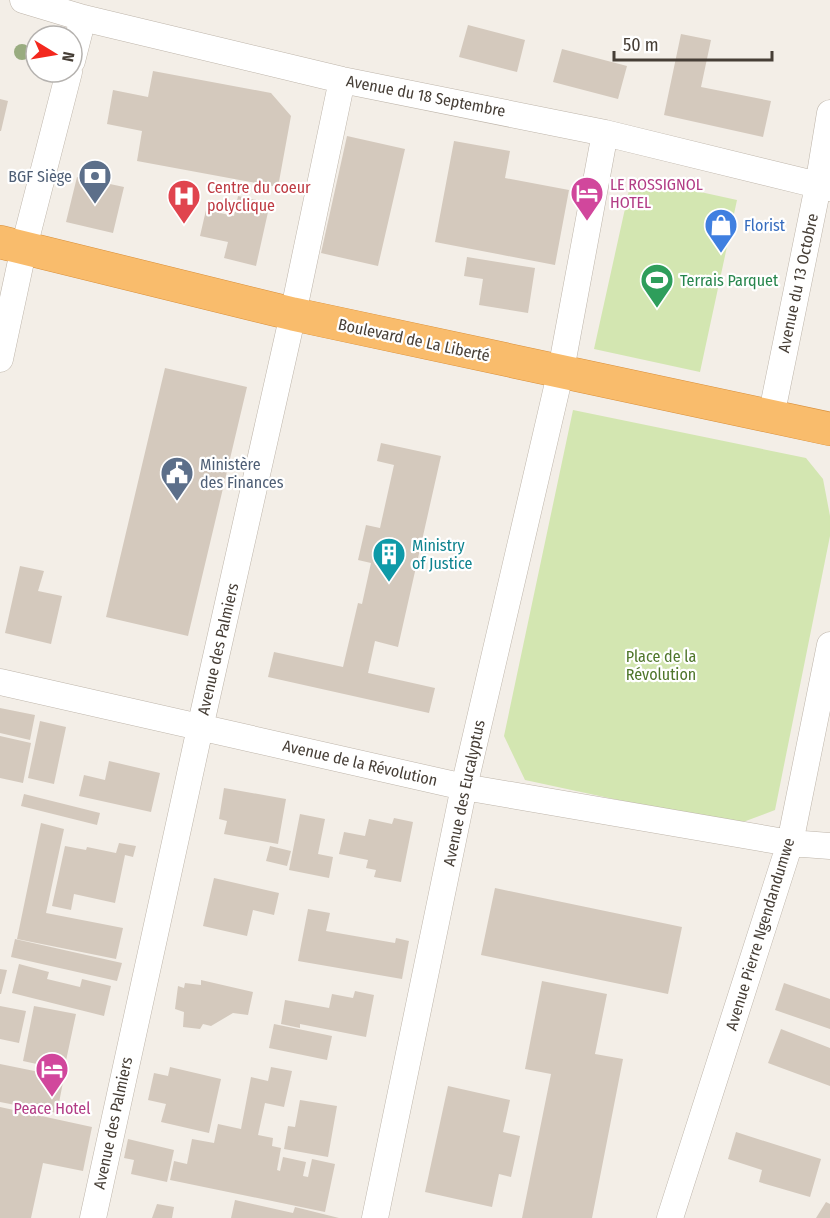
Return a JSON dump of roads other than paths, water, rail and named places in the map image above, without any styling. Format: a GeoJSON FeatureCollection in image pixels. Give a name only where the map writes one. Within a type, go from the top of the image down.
{"type":"FeatureCollection","features":[{"type":"Feature","properties":{"kind":"highway","name":"Boulevard de La Liberté"},"geometry":{"type":"LineString","coordinates":[[12,244],[294,314],[830,429]]}},
{"type":"Feature","properties":{"kind":"street","name":"Avenue du 18 Septembre"},"geometry":{"type":"LineString","coordinates":[[23,0],[83,18],[342,80],[605,133],[824,187]]}},
{"type":"Feature","properties":{"kind":"street"},"geometry":{"type":"LineString","coordinates":[[81,24],[83,18]]}},
{"type":"Feature","properties":{"kind":"street","name":"Avenue des Palmiers"},"geometry":{"type":"LineString","coordinates":[[93,1218],[200,728],[294,314],[342,80]]}},
{"type":"Feature","properties":{"kind":"street"},"geometry":{"type":"LineString","coordinates":[[0,359],[12,244],[65,84]]}},
{"type":"Feature","properties":{"kind":"street","name":"Avenue du 13 Octobre"},"geometry":{"type":"LineString","coordinates":[[771,417],[824,187],[830,113]]}},
{"type":"Feature","properties":{"kind":"street","name":"Avenue des Eucalyptus"},"geometry":{"type":"LineString","coordinates":[[375,1218],[464,787],[561,370],[605,133]]}},
{"type":"Feature","properties":{"kind":"street","name":"Avenue Pierre Ngendandumwe"},"geometry":{"type":"LineString","coordinates":[[670,1218],[790,843],[830,645]]}},
{"type":"Feature","properties":{"kind":"street","name":"Avenue de la Révolution"},"geometry":{"type":"LineString","coordinates":[[0,682],[464,787],[790,843],[830,846]]}},
{"type":"Feature","properties":{"kind":"place","name":"BGF Siège"},"geometry":{"type":"Point","coordinates":[95,205]}},
{"type":"Feature","properties":{"kind":"place","name":"LE ROSSIGNOL HOTEL"},"geometry":{"type":"Point","coordinates":[587,222]}},
{"type":"Feature","properties":{"kind":"place","name":"Centre du coeur polyclique"},"geometry":{"type":"Point","coordinates":[184,225]}},
{"type":"Feature","properties":{"kind":"place","name":"Florist"},"geometry":{"type":"Point","coordinates":[721,254]}},
{"type":"Feature","properties":{"kind":"place","name":"Terrais Parquet"},"geometry":{"type":"Point","coordinates":[657,309]}},
{"type":"Feature","properties":{"kind":"place","name":"Ministère des Finances"},"geometry":{"type":"Point","coordinates":[177,502]}},
{"type":"Feature","properties":{"kind":"place","name":"Ministry of Justice"},"geometry":{"type":"Point","coordinates":[389,583]}},
{"type":"Feature","properties":{"kind":"place","name":"Peace Hotel"},"geometry":{"type":"Point","coordinates":[52,1098]}},
{"type":"Feature","properties":{"kind":"park label","name":"Place de la Révolution"},"geometry":{"type":"Point","coordinates":[661,665]}}]}
